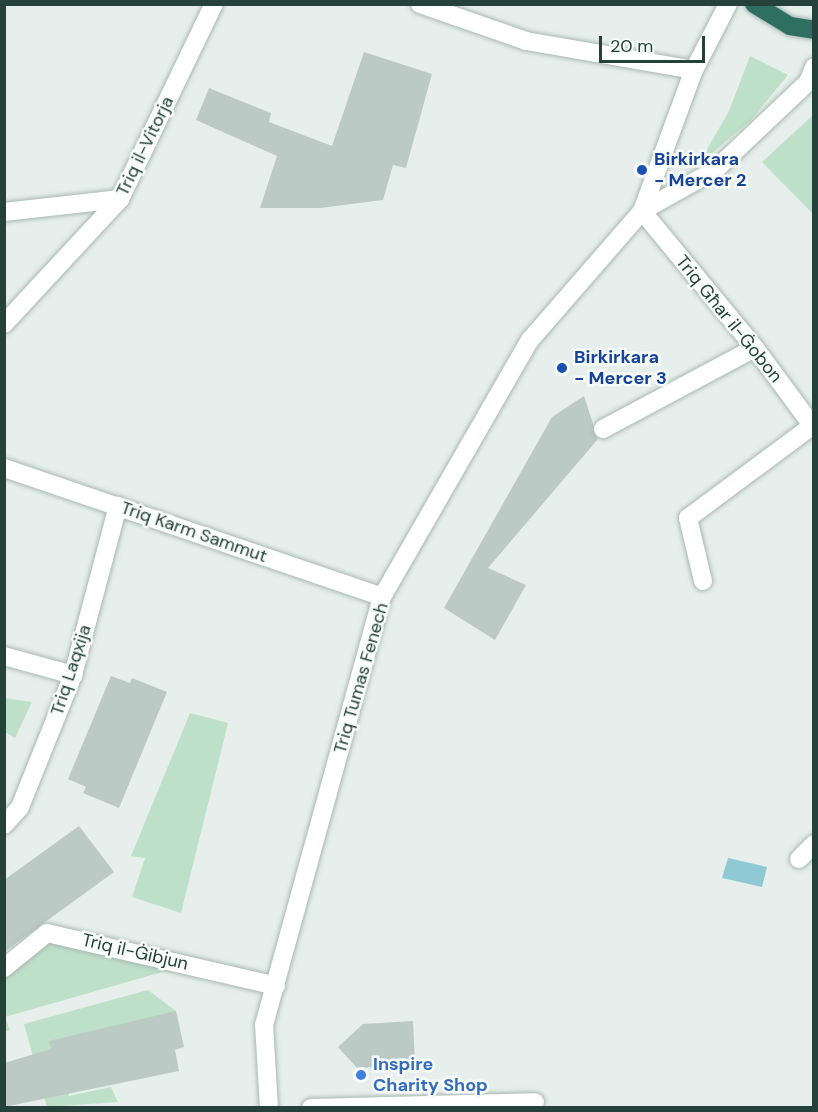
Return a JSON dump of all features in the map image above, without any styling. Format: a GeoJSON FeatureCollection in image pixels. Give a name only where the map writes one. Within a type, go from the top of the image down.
{"type":"FeatureCollection","features":[{"type":"Feature","properties":{"kind":"highway"},"geometry":{"type":"LineString","coordinates":[[754,4],[790,26],[813,30]]}},
{"type":"Feature","properties":{"kind":"street","name":"Triq il-Vitorja"},"geometry":{"type":"LineString","coordinates":[[4,324],[120,199],[214,4]]}},
{"type":"Feature","properties":{"kind":"street"},"geometry":{"type":"LineString","coordinates":[[420,4],[526,41],[694,70]]}},
{"type":"Feature","properties":{"kind":"street","name":"Triq Tumas Fenech"},"geometry":{"type":"LineString","coordinates":[[642,211],[694,70],[728,4]]}},
{"type":"Feature","properties":{"kind":"street","name":"Triq Tumas Fenech"},"geometry":{"type":"LineString","coordinates":[[269,1107],[264,1025],[382,597],[530,340],[642,211],[715,170],[808,82],[813,67]]}},
{"type":"Feature","properties":{"kind":"street"},"geometry":{"type":"LineString","coordinates":[[4,212],[120,199]]}},
{"type":"Feature","properties":{"kind":"street","name":"Triq Għar il-Ġobon"},"geometry":{"type":"LineString","coordinates":[[642,211],[755,348],[813,427]]}},
{"type":"Feature","properties":{"kind":"street"},"geometry":{"type":"LineString","coordinates":[[603,429],[755,348]]}},
{"type":"Feature","properties":{"kind":"street"},"geometry":{"type":"LineString","coordinates":[[704,581],[688,518],[813,427]]}},
{"type":"Feature","properties":{"kind":"street","name":"Triq Karm Sammut"},"geometry":{"type":"LineString","coordinates":[[4,468],[382,597]]}},
{"type":"Feature","properties":{"kind":"street","name":"Triq Laqxija"},"geometry":{"type":"LineString","coordinates":[[4,825],[20,807],[73,675],[118,506]]}},
{"type":"Feature","properties":{"kind":"street"},"geometry":{"type":"LineString","coordinates":[[4,656],[73,675]]}},
{"type":"Feature","properties":{"kind":"street"},"geometry":{"type":"LineString","coordinates":[[799,859],[813,844]]}},
{"type":"Feature","properties":{"kind":"street","name":"Triq il-Ġibjun"},"geometry":{"type":"LineString","coordinates":[[4,968],[47,933],[276,986]]}},
{"type":"Feature","properties":{"kind":"street"},"geometry":{"type":"LineString","coordinates":[[311,1107],[535,1102]]}},
{"type":"Feature","properties":{"kind":"green space"},"geometry":{"type":"Polygon","coordinates":[[[750,56],[788,75],[751,120],[698,165],[729,111],[750,56]]]}},
{"type":"Feature","properties":{"kind":"green space"},"geometry":{"type":"Polygon","coordinates":[[[813,115],[813,214],[762,162],[813,115]]]}},
{"type":"Feature","properties":{"kind":"green space"},"geometry":{"type":"Polygon","coordinates":[[[4,698],[32,702],[15,738],[5,732],[4,698]]]}},
{"type":"Feature","properties":{"kind":"green space"},"geometry":{"type":"Polygon","coordinates":[[[190,713],[228,723],[181,913],[132,897],[145,858],[131,856],[190,713]]]}},
{"type":"Feature","properties":{"kind":"green space"},"geometry":{"type":"Polygon","coordinates":[[[49,941],[169,970],[5,1017],[5,977],[49,941]]]}},
{"type":"Feature","properties":{"kind":"green space"},"geometry":{"type":"Polygon","coordinates":[[[148,990],[176,1011],[65,1079],[69,1096],[111,1087],[118,1102],[47,1107],[24,1024],[148,990]]]}},
{"type":"Feature","properties":{"kind":"green space"},"geometry":{"type":"Polygon","coordinates":[[[5,1017],[10,1030],[5,1032],[5,1017]]]}},
{"type":"Feature","properties":{"kind":"water"},"geometry":{"type":"Polygon","coordinates":[[[728,858],[767,867],[762,887],[722,878],[728,858]]]}},
{"type":"Feature","properties":{"kind":"building"},"geometry":{"type":"Polygon","coordinates":[[[364,52],[432,74],[406,168],[393,165],[383,200],[320,208],[260,208],[277,156],[196,120],[209,88],[271,113],[269,122],[332,146],[364,52]]]}},
{"type":"Feature","properties":{"kind":"building"},"geometry":{"type":"Polygon","coordinates":[[[584,396],[598,439],[488,568],[526,585],[495,640],[444,608],[552,417],[584,396]]]}},
{"type":"Feature","properties":{"kind":"building"},"geometry":{"type":"Polygon","coordinates":[[[111,676],[130,683],[132,678],[167,692],[119,808],[83,793],[86,787],[68,779],[111,676]]]}},
{"type":"Feature","properties":{"kind":"building"},"geometry":{"type":"Polygon","coordinates":[[[79,826],[114,872],[4,952],[4,880],[79,826]]]}},
{"type":"Feature","properties":{"kind":"building"},"geometry":{"type":"Polygon","coordinates":[[[176,1011],[184,1047],[175,1050],[179,1071],[4,1107],[4,1063],[51,1049],[49,1041],[176,1011]]]}},
{"type":"Feature","properties":{"kind":"building"},"geometry":{"type":"Polygon","coordinates":[[[413,1021],[415,1065],[357,1068],[338,1047],[363,1024],[413,1021]]]}},
{"type":"Feature","properties":{"kind":"place","name":"Birkirkara - Mercer 2"},"geometry":{"type":"Point","coordinates":[642,170]}},
{"type":"Feature","properties":{"kind":"place","name":"Birkirkara - Mercer 3"},"geometry":{"type":"Point","coordinates":[562,368]}},
{"type":"Feature","properties":{"kind":"place","name":"Inspire Charity Shop"},"geometry":{"type":"Point","coordinates":[361,1075]}}]}
